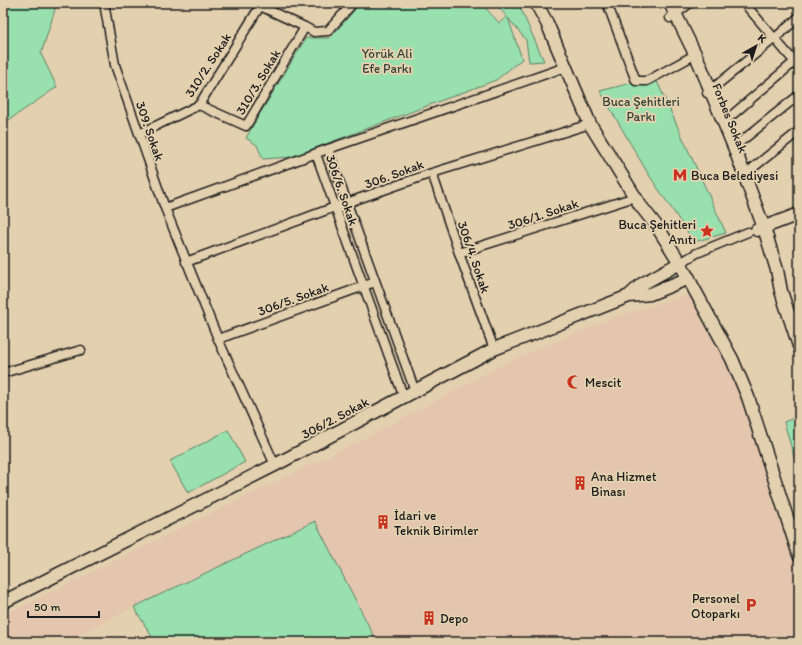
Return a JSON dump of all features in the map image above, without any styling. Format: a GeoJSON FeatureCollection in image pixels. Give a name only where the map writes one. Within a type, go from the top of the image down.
{"type":"FeatureCollection","features":[{"type":"Feature","properties":{"kind":"main road"},"geometry":{"type":"LineString","coordinates":[[536,3],[547,23],[590,124],[635,197],[658,228],[680,263],[732,359],[748,397],[799,555]]}},
{"type":"Feature","properties":{"kind":"main road","name":"Forbes Sokak"},"geometry":{"type":"LineString","coordinates":[[662,3],[673,17],[698,60],[756,230],[777,270],[781,292],[797,332],[799,346]]}},
{"type":"Feature","properties":{"kind":"main road","name":"Forbes Sokak"},"geometry":{"type":"LineString","coordinates":[[670,3],[673,17],[689,58],[724,122],[734,148],[744,175],[756,230]]}},
{"type":"Feature","properties":{"kind":"main road"},"geometry":{"type":"LineString","coordinates":[[756,230],[799,214]]}},
{"type":"Feature","properties":{"kind":"main road","name":"306/2. Sokak"},"geometry":{"type":"LineString","coordinates":[[3,602],[275,465],[494,349],[629,296],[642,284],[680,263]]}},
{"type":"Feature","properties":{"kind":"main road"},"geometry":{"type":"LineString","coordinates":[[629,296],[650,294],[689,278]]}},
{"type":"Feature","properties":{"kind":"street","name":"309. Sokak"},"geometry":{"type":"LineString","coordinates":[[104,3],[115,65],[165,208],[218,339],[275,465]]}},
{"type":"Feature","properties":{"kind":"street"},"geometry":{"type":"LineString","coordinates":[[259,4],[314,32],[328,31],[353,3]]}},
{"type":"Feature","properties":{"kind":"street"},"geometry":{"type":"LineString","coordinates":[[608,3],[636,81],[647,81],[689,58]]}},
{"type":"Feature","properties":{"kind":"street"},"geometry":{"type":"LineString","coordinates":[[673,17],[690,3]]}},
{"type":"Feature","properties":{"kind":"street"},"geometry":{"type":"LineString","coordinates":[[724,122],[797,62],[744,3]]}},
{"type":"Feature","properties":{"kind":"street","name":"310/2. Sokak"},"geometry":{"type":"LineString","coordinates":[[139,134],[199,105],[259,4]]}},
{"type":"Feature","properties":{"kind":"street"},"geometry":{"type":"LineString","coordinates":[[708,93],[799,17]]}},
{"type":"Feature","properties":{"kind":"street","name":"310/3. Sokak"},"geometry":{"type":"LineString","coordinates":[[199,105],[246,126],[305,27]]}},
{"type":"Feature","properties":{"kind":"street"},"geometry":{"type":"LineString","coordinates":[[328,149],[566,67]]}},
{"type":"Feature","properties":{"kind":"street"},"geometry":{"type":"LineString","coordinates":[[734,148],[799,95]]}},
{"type":"Feature","properties":{"kind":"street","name":"306. Sokak"},"geometry":{"type":"LineString","coordinates":[[186,262],[432,173],[590,124]]}},
{"type":"Feature","properties":{"kind":"street"},"geometry":{"type":"LineString","coordinates":[[744,175],[799,131]]}},
{"type":"Feature","properties":{"kind":"street","name":"306/6. Sokak"},"geometry":{"type":"LineString","coordinates":[[404,398],[316,154],[328,149],[415,391]]}},
{"type":"Feature","properties":{"kind":"street"},"geometry":{"type":"LineString","coordinates":[[165,208],[316,154]]}},
{"type":"Feature","properties":{"kind":"street","name":"306/4. Sokak"},"geometry":{"type":"LineString","coordinates":[[432,173],[494,349]]}},
{"type":"Feature","properties":{"kind":"street","name":"306/1. Sokak"},"geometry":{"type":"LineString","coordinates":[[459,253],[635,197]]}},
{"type":"Feature","properties":{"kind":"street"},"geometry":{"type":"LineString","coordinates":[[680,263],[697,253],[756,230]]}},
{"type":"Feature","properties":{"kind":"street","name":"306/5. Sokak"},"geometry":{"type":"LineString","coordinates":[[218,339],[376,282]]}},
{"type":"Feature","properties":{"kind":"street"},"geometry":{"type":"LineString","coordinates":[[3,373],[81,350]]}},
{"type":"Feature","properties":{"kind":"shaded area"},"geometry":{"type":"Polygon","coordinates":[[[691,294],[720,355],[744,399],[776,510],[799,574],[799,642],[377,642],[314,521],[64,642],[3,642],[3,616],[366,438],[508,362],[612,318],[691,294]]]}},
{"type":"Feature","properties":{"kind":"green space"},"geometry":{"type":"Polygon","coordinates":[[[3,3],[57,3],[41,54],[57,87],[3,124],[3,3]]]}},
{"type":"Feature","properties":{"kind":"green space","name":"Yörük Ali Efe Parkı"},"geometry":{"type":"Polygon","coordinates":[[[359,3],[481,3],[499,23],[507,17],[495,3],[518,3],[544,61],[529,62],[526,40],[508,18],[522,59],[496,80],[291,157],[263,159],[257,145],[246,138],[306,38],[330,38],[359,3]]]}},
{"type":"Feature","properties":{"kind":"green space","name":"Buca Şehitleri Parkı"},"geometry":{"type":"Polygon","coordinates":[[[655,77],[726,233],[694,242],[647,172],[600,91],[655,77]]]}},
{"type":"Feature","properties":{"kind":"green space"},"geometry":{"type":"Polygon","coordinates":[[[799,416],[799,474],[784,422],[799,416]]]}},
{"type":"Feature","properties":{"kind":"green space"},"geometry":{"type":"Polygon","coordinates":[[[228,430],[245,462],[188,493],[170,461],[228,430]]]}},
{"type":"Feature","properties":{"kind":"green space"},"geometry":{"type":"Polygon","coordinates":[[[315,521],[377,642],[155,642],[134,607],[315,521]]]}},
{"type":"Feature","properties":{"kind":"place","name":"Buca Belediyesi"},"geometry":{"type":"Point","coordinates":[680,175]}},
{"type":"Feature","properties":{"kind":"place","name":"Buca Şehitleri Anıtı"},"geometry":{"type":"Point","coordinates":[707,231]}},
{"type":"Feature","properties":{"kind":"place","name":"Mescit"},"geometry":{"type":"Point","coordinates":[574,382]}},
{"type":"Feature","properties":{"kind":"place","name":"Ana Hizmet Binası"},"geometry":{"type":"Point","coordinates":[580,483]}},
{"type":"Feature","properties":{"kind":"place","name":"İdari ve Teknik Birimler"},"geometry":{"type":"Point","coordinates":[383,522]}},
{"type":"Feature","properties":{"kind":"place","name":"Personel Otoparkı"},"geometry":{"type":"Point","coordinates":[751,605]}},
{"type":"Feature","properties":{"kind":"place","name":"Depo"},"geometry":{"type":"Point","coordinates":[429,618]}}]}
